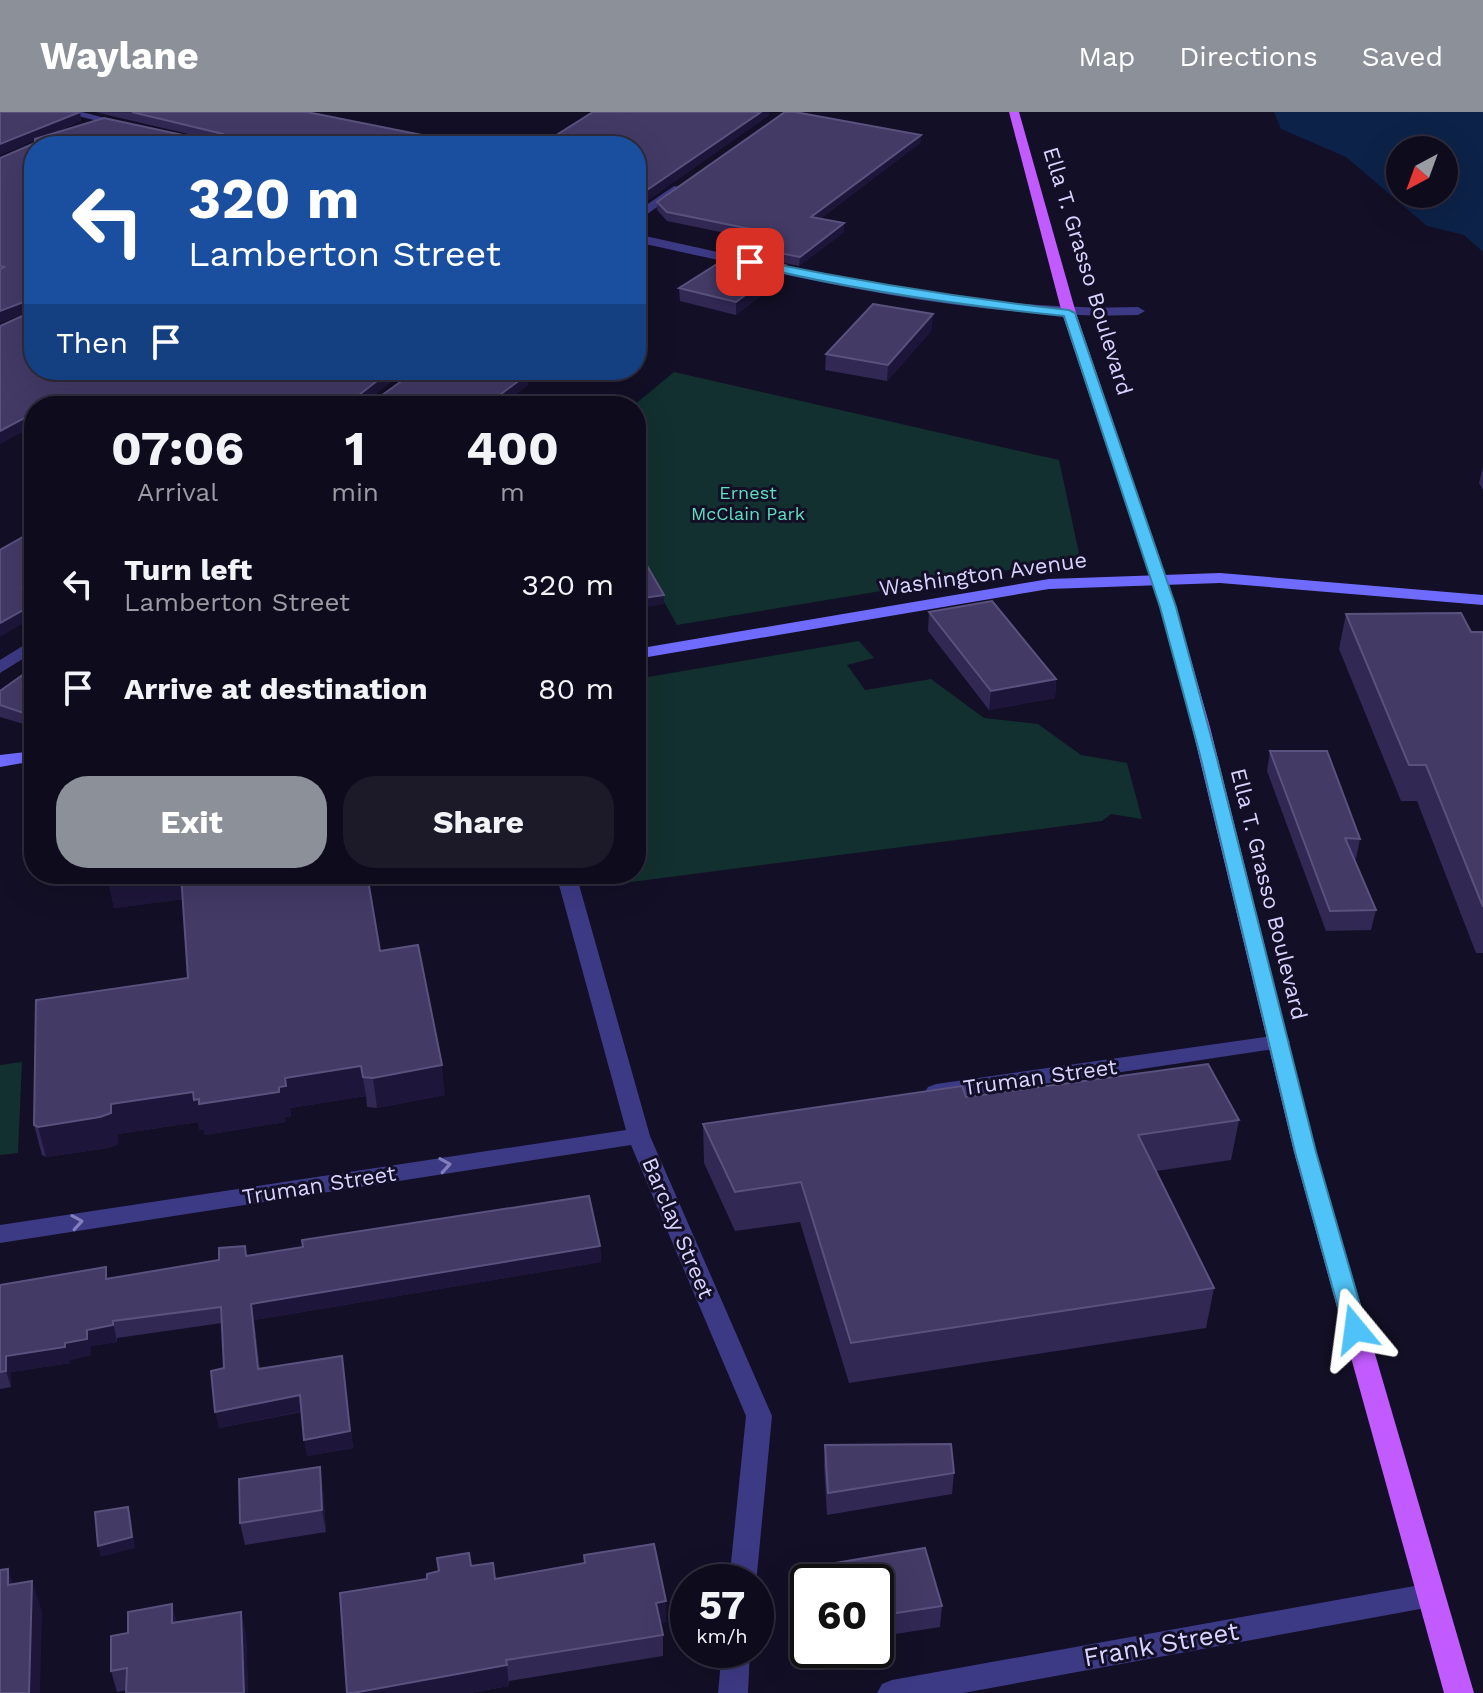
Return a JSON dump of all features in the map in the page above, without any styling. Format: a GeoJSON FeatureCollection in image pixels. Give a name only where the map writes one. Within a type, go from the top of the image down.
{"type":"FeatureCollection","features":[{"type":"Feature","properties":{"kind":"main road","name":"Ella T. Grasso Boulevard"},"geometry":{"type":"LineString","coordinates":[[1014,112],[1069,313],[1159,580],[1201,727],[1305,1152],[1459,1693]]}},
{"type":"Feature","properties":{"kind":"main road","name":"Washington Avenue"},"geometry":{"type":"LineString","coordinates":[[646,652],[1024,588],[1220,578],[1483,600]]}},
{"type":"Feature","properties":{"kind":"main road"},"geometry":{"type":"LineString","coordinates":[[0,761],[24,757]]}},
{"type":"Feature","properties":{"kind":"street"},"geometry":{"type":"LineString","coordinates":[[67,112],[145,129]]}},
{"type":"Feature","properties":{"kind":"street"},"geometry":{"type":"LineString","coordinates":[[81,128],[101,120]]}},
{"type":"Feature","properties":{"kind":"street"},"geometry":{"type":"LineString","coordinates":[[646,211],[686,183]]}},
{"type":"Feature","properties":{"kind":"street"},"geometry":{"type":"LineString","coordinates":[[646,240],[863,287],[968,303],[1069,313],[1138,311]]}},
{"type":"Feature","properties":{"kind":"street"},"geometry":{"type":"LineString","coordinates":[[0,668],[24,651]]}},
{"type":"Feature","properties":{"kind":"street","name":"Barclay Street"},"geometry":{"type":"LineString","coordinates":[[569,884],[639,1136],[759,1416],[745,1564]]}},
{"type":"Feature","properties":{"kind":"street","name":"Truman Street"},"geometry":{"type":"LineString","coordinates":[[907,1097],[1279,1042]]}},
{"type":"Feature","properties":{"kind":"street","name":"Truman Street"},"geometry":{"type":"LineString","coordinates":[[0,1234],[639,1136]]}},
{"type":"Feature","properties":{"kind":"street","name":"Frank Street"},"geometry":{"type":"LineString","coordinates":[[892,1693],[1431,1595]]}},
{"type":"Feature","properties":{"kind":"street"},"geometry":{"type":"LineString","coordinates":[[733,1693],[735,1668]]}},
{"type":"Feature","properties":{"kind":"green space","name":"Ernest McClain Park"},"geometry":{"type":"Polygon","coordinates":[[[674,372],[1059,460],[1080,558],[677,625],[646,570],[645,396],[674,372]]]}},
{"type":"Feature","properties":{"kind":"green space"},"geometry":{"type":"Polygon","coordinates":[[[859,641],[874,658],[847,665],[865,690],[931,679],[984,718],[1038,724],[1081,755],[1127,763],[1142,819],[1111,814],[1102,821],[646,880],[646,677],[859,641]]]}},
{"type":"Feature","properties":{"kind":"green space"},"geometry":{"type":"Polygon","coordinates":[[[22,1062],[18,1153],[0,1155],[0,1065],[22,1062]]]}},
{"type":"Feature","properties":{"kind":"water"},"geometry":{"type":"Polygon","coordinates":[[[1274,112],[1483,112],[1483,252],[1464,235],[1427,226],[1406,208],[1458,208],[1458,136],[1386,136],[1386,191],[1346,157],[1281,129],[1274,112]]]}},
{"type":"Feature","properties":{"kind":"building"},"geometry":{"type":"Polygon","coordinates":[[[0,112],[80,112],[0,144],[0,112]]]}},
{"type":"Feature","properties":{"kind":"building"},"geometry":{"type":"Polygon","coordinates":[[[132,112],[307,112],[427,136],[225,136],[132,112]]]}},
{"type":"Feature","properties":{"kind":"building"},"geometry":{"type":"Polygon","coordinates":[[[593,112],[761,112],[647,190],[646,136],[555,136],[593,112]]]}},
{"type":"Feature","properties":{"kind":"building"},"geometry":{"type":"Polygon","coordinates":[[[785,112],[921,135],[811,217],[844,223],[800,257],[749,247],[770,233],[667,212],[657,202],[785,112]]]}},
{"type":"Feature","properties":{"kind":"building"},"geometry":{"type":"Polygon","coordinates":[[[104,118],[187,136],[45,136],[104,118]]]}},
{"type":"Feature","properties":{"kind":"building"},"geometry":{"type":"Polygon","coordinates":[[[24,148],[24,302],[0,311],[0,269],[4,267],[0,266],[0,158],[24,148]]]}},
{"type":"Feature","properties":{"kind":"building"},"geometry":{"type":"Polygon","coordinates":[[[733,254],[785,265],[736,302],[679,288],[733,254]]]}},
{"type":"Feature","properties":{"kind":"building"},"geometry":{"type":"Polygon","coordinates":[[[873,304],[933,314],[888,365],[826,354],[873,304]]]}},
{"type":"Feature","properties":{"kind":"building"},"geometry":{"type":"Polygon","coordinates":[[[24,315],[24,380],[378,380],[360,396],[24,396],[24,418],[0,431],[0,326],[24,315]]]}},
{"type":"Feature","properties":{"kind":"building"},"geometry":{"type":"Polygon","coordinates":[[[403,380],[520,380],[498,396],[381,396],[403,380]]]}},
{"type":"Feature","properties":{"kind":"building"},"geometry":{"type":"Polygon","coordinates":[[[24,536],[24,610],[0,623],[0,550],[24,536]]]}},
{"type":"Feature","properties":{"kind":"building"},"geometry":{"type":"Polygon","coordinates":[[[646,564],[664,595],[646,598],[646,564]]]}},
{"type":"Feature","properties":{"kind":"building"},"geometry":{"type":"Polygon","coordinates":[[[992,601],[1056,679],[991,691],[929,612],[992,601]]]}},
{"type":"Feature","properties":{"kind":"building"},"geometry":{"type":"Polygon","coordinates":[[[1461,613],[1471,632],[1483,632],[1483,907],[1426,765],[1409,765],[1346,614],[1461,613]]]}},
{"type":"Feature","properties":{"kind":"building"},"geometry":{"type":"Polygon","coordinates":[[[24,674],[24,713],[0,705],[0,691],[24,674]]]}},
{"type":"Feature","properties":{"kind":"building"},"geometry":{"type":"Polygon","coordinates":[[[1270,751],[1327,751],[1360,839],[1345,838],[1376,910],[1330,911],[1270,751]]]}},
{"type":"Feature","properties":{"kind":"building"},"geometry":{"type":"Polygon","coordinates":[[[182,884],[369,884],[380,951],[418,945],[442,1065],[373,1078],[363,1077],[361,1066],[285,1078],[286,1086],[279,1087],[279,1092],[199,1104],[199,1099],[194,1100],[193,1092],[111,1104],[111,1113],[100,1117],[38,1127],[34,1125],[36,1000],[188,978],[182,884]]]}},
{"type":"Feature","properties":{"kind":"building"},"geometry":{"type":"Polygon","coordinates":[[[1208,1064],[1239,1120],[1138,1135],[1214,1288],[851,1343],[801,1182],[735,1192],[703,1124],[962,1086],[966,1097],[1208,1064]]]}},
{"type":"Feature","properties":{"kind":"building"},"geometry":{"type":"Polygon","coordinates":[[[589,1196],[600,1246],[251,1304],[258,1369],[342,1356],[350,1431],[304,1440],[300,1395],[215,1412],[211,1371],[224,1368],[221,1307],[113,1321],[113,1325],[87,1330],[87,1339],[65,1343],[65,1347],[6,1356],[6,1371],[0,1372],[0,1285],[106,1267],[106,1279],[219,1260],[219,1248],[245,1246],[246,1256],[303,1247],[302,1240],[589,1196]]]}},
{"type":"Feature","properties":{"kind":"building"},"geometry":{"type":"Polygon","coordinates":[[[951,1444],[954,1473],[828,1493],[825,1445],[951,1444]]]}},
{"type":"Feature","properties":{"kind":"building"},"geometry":{"type":"Polygon","coordinates":[[[320,1467],[322,1510],[240,1523],[239,1479],[320,1467]]]}},
{"type":"Feature","properties":{"kind":"building"},"geometry":{"type":"Polygon","coordinates":[[[128,1507],[132,1537],[98,1546],[95,1512],[128,1507]]]}},
{"type":"Feature","properties":{"kind":"building"},"geometry":{"type":"Polygon","coordinates":[[[654,1544],[666,1601],[656,1603],[663,1635],[506,1660],[507,1665],[347,1693],[340,1593],[427,1579],[427,1574],[439,1571],[437,1558],[469,1553],[471,1566],[493,1563],[495,1579],[585,1563],[584,1555],[654,1544]]]}},
{"type":"Feature","properties":{"kind":"building"},"geometry":{"type":"Polygon","coordinates":[[[925,1548],[942,1606],[894,1613],[894,1564],[829,1564],[925,1548]]]}},
{"type":"Feature","properties":{"kind":"building"},"geometry":{"type":"Polygon","coordinates":[[[8,1569],[8,1585],[32,1581],[29,1693],[0,1693],[0,1570],[8,1569]]]}},
{"type":"Feature","properties":{"kind":"building"},"geometry":{"type":"Polygon","coordinates":[[[172,1604],[172,1623],[241,1612],[244,1693],[126,1693],[127,1668],[111,1671],[111,1636],[128,1633],[128,1612],[172,1604]]]}},
{"type":"Feature","properties":{"kind":"route"},"geometry":{"type":"LineString","coordinates":[[750,262],[863,287],[968,303],[1069,313],[1168,607],[1208,755],[1305,1152],[1355,1329]]}}]}
